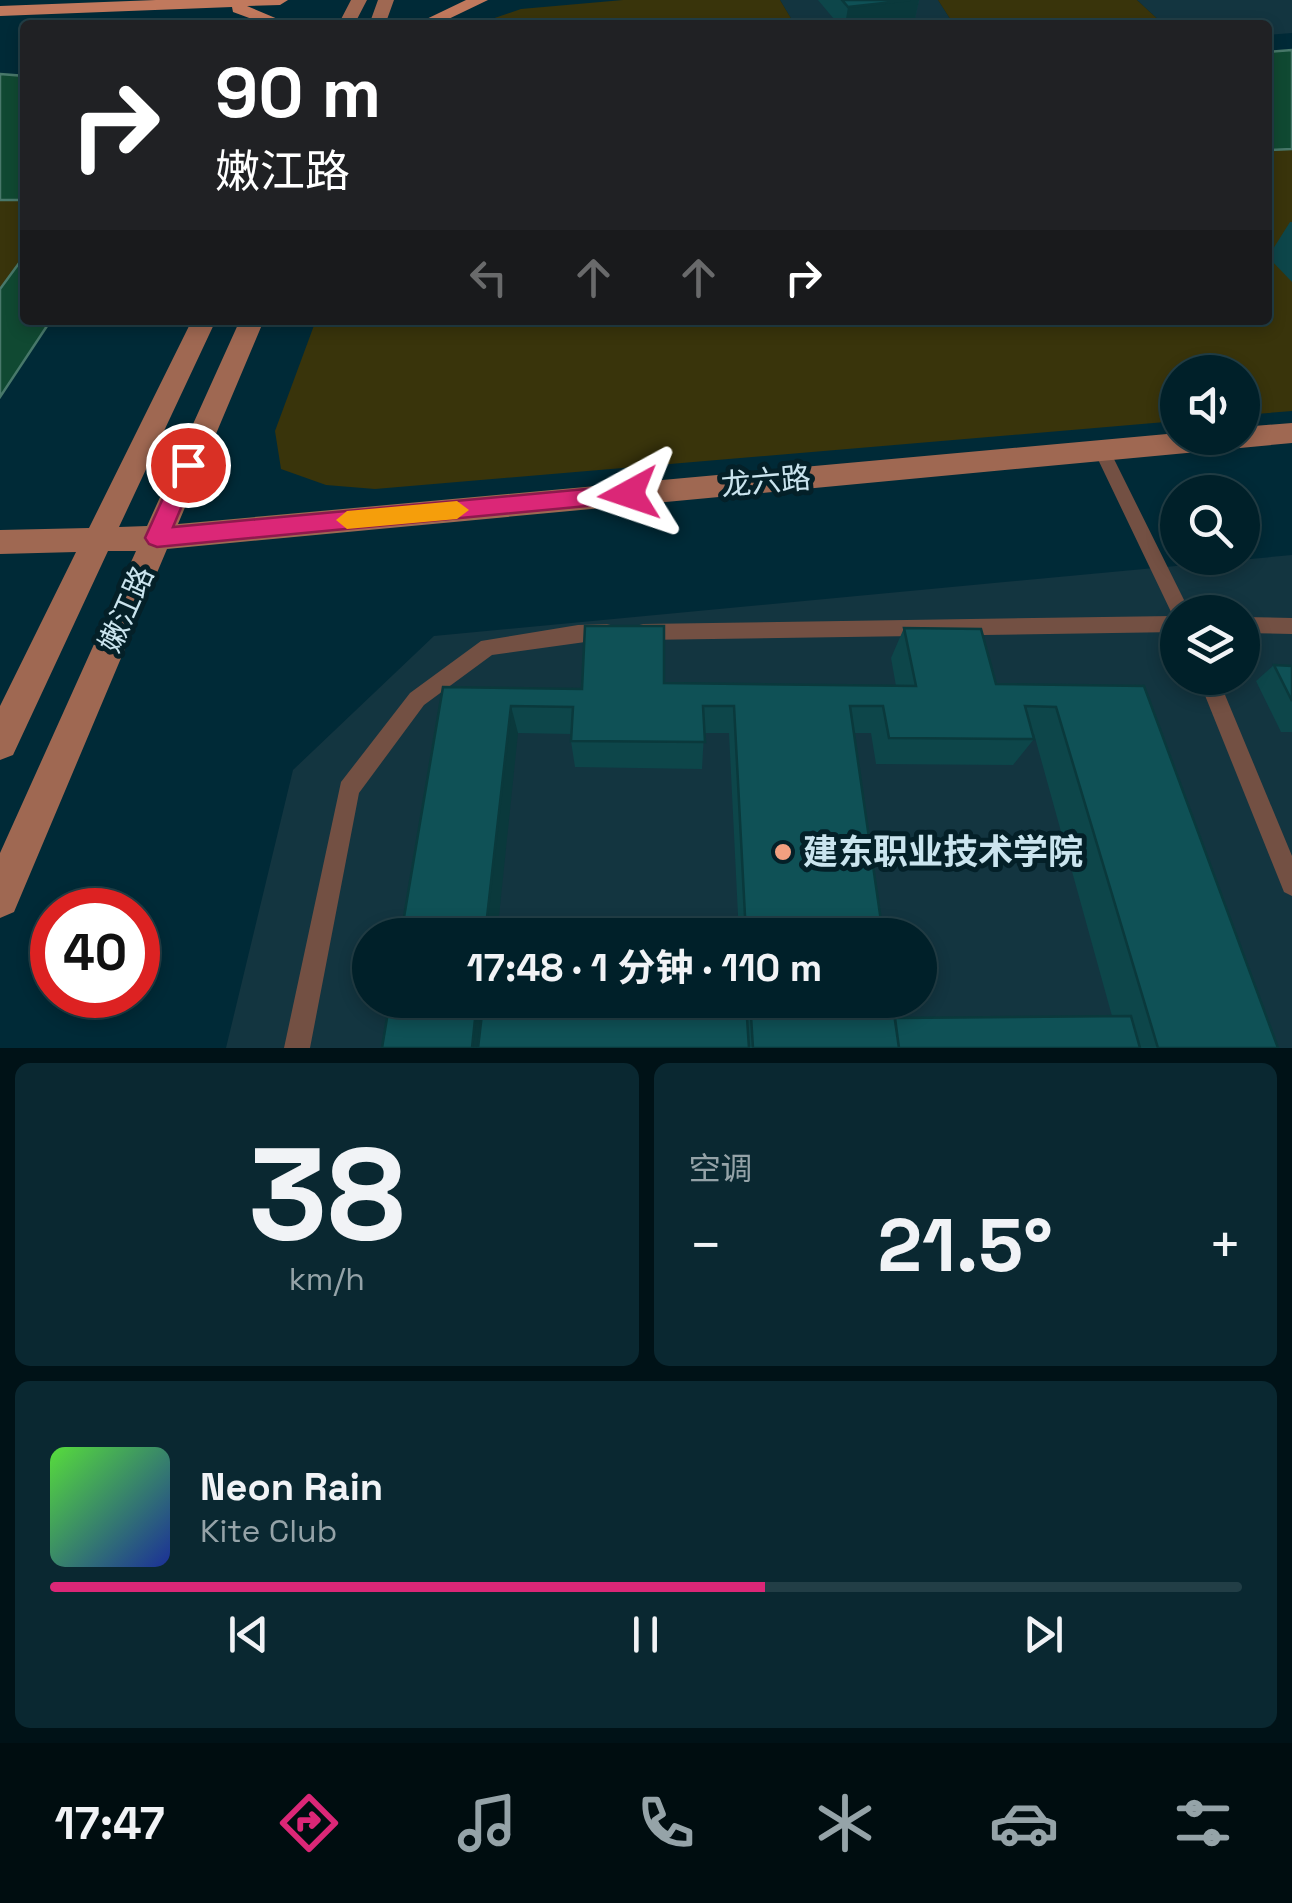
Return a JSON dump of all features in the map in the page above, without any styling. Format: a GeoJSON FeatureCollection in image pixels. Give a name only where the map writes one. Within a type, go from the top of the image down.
{"type":"FeatureCollection","features":[{"type":"Feature","properties":{"kind":"main road"},"geometry":{"type":"LineString","coordinates":[[166,6],[280,0]]}},
{"type":"Feature","properties":{"kind":"main road"},"geometry":{"type":"LineString","coordinates":[[434,20],[480,0]]}},
{"type":"Feature","properties":{"kind":"main road"},"geometry":{"type":"LineString","coordinates":[[0,10],[230,6],[270,20]]}},
{"type":"Feature","properties":{"kind":"main road","name":"嫩江路"},"geometry":{"type":"LineString","coordinates":[[0,744],[202,325]]}},
{"type":"Feature","properties":{"kind":"main road","name":"嫩江路"},"geometry":{"type":"LineString","coordinates":[[0,898],[250,325]]}},
{"type":"Feature","properties":{"kind":"main road","name":"龙六路"},"geometry":{"type":"LineString","coordinates":[[0,542],[157,538],[1292,433]]}},
{"type":"Feature","properties":{"kind":"lane"},"geometry":{"type":"LineString","coordinates":[[1101,450],[1172,595]]}},
{"type":"Feature","properties":{"kind":"lane"},"geometry":{"type":"LineString","coordinates":[[297,1048],[349,788],[417,699],[488,648],[578,632],[1160,624]]}},
{"type":"Feature","properties":{"kind":"lane"},"geometry":{"type":"LineString","coordinates":[[1260,625],[1292,626]]}},
{"type":"Feature","properties":{"kind":"lane"},"geometry":{"type":"LineString","coordinates":[[1215,695],[1292,884]]}},
{"type":"Feature","properties":{"kind":"shaded area"},"geometry":{"type":"Polygon","coordinates":[[[623,0],[780,0],[792,20],[489,20],[521,9],[623,0]]]}},
{"type":"Feature","properties":{"kind":"shaded area"},"geometry":{"type":"Polygon","coordinates":[[[780,0],[938,0],[951,20],[792,20],[780,0]]]}},
{"type":"Feature","properties":{"kind":"shaded area"},"geometry":{"type":"Polygon","coordinates":[[[938,0],[1137,0],[1159,20],[951,20],[938,0]]]}},
{"type":"Feature","properties":{"kind":"shaded area"},"geometry":{"type":"Polygon","coordinates":[[[1137,0],[1292,0],[1292,33],[1272,35],[1272,20],[1159,20],[1137,0]]]}},
{"type":"Feature","properties":{"kind":"shaded area"},"geometry":{"type":"Polygon","coordinates":[[[1292,50],[1292,149],[1272,150],[1272,52],[1292,50]]]}},
{"type":"Feature","properties":{"kind":"shaded area"},"geometry":{"type":"Polygon","coordinates":[[[0,74],[20,76],[20,200],[0,200],[0,74]]]}},
{"type":"Feature","properties":{"kind":"shaded area"},"geometry":{"type":"Polygon","coordinates":[[[1292,149],[1292,411],[1260,414],[1260,355],[1160,355],[1160,422],[375,489],[326,485],[281,469],[275,431],[314,325],[1272,325],[1272,150],[1292,149]]]}},
{"type":"Feature","properties":{"kind":"shaded area"},"geometry":{"type":"Polygon","coordinates":[[[0,200],[20,200],[20,262],[0,289],[0,200]]]}},
{"type":"Feature","properties":{"kind":"shaded area"},"geometry":{"type":"Polygon","coordinates":[[[20,262],[20,325],[48,325],[0,397],[0,289],[20,262]]]}},
{"type":"Feature","properties":{"kind":"shaded area","name":"建东职业技术学院"},"geometry":{"type":"Polygon","coordinates":[[[1292,555],[1292,1048],[226,1048],[293,770],[434,636],[1160,567],[1160,575],[1260,575],[1260,558],[1292,555]]]}},
{"type":"Feature","properties":{"kind":"building"},"geometry":{"type":"Polygon","coordinates":[[[842,0],[910,0],[848,7],[842,0]]]}},
{"type":"Feature","properties":{"kind":"building"},"geometry":{"type":"Polygon","coordinates":[[[585,626],[664,626],[664,683],[916,686],[904,628],[981,629],[996,684],[1144,686],[1278,1048],[1158,1048],[1056,707],[1025,706],[1034,739],[889,738],[883,706],[850,706],[881,918],[745,918],[734,706],[703,706],[705,742],[571,741],[573,707],[511,706],[487,918],[404,918],[443,687],[582,689],[585,626]]]}},
{"type":"Feature","properties":{"kind":"building"},"geometry":{"type":"Polygon","coordinates":[[[1274,665],[1292,666],[1292,701],[1274,665]]]}},
{"type":"Feature","properties":{"kind":"building"},"geometry":{"type":"Polygon","coordinates":[[[1131,1016],[1140,1048],[899,1048],[895,1018],[1131,1016]]]}},
{"type":"Feature","properties":{"kind":"building"},"geometry":{"type":"Polygon","coordinates":[[[387,1018],[475,1018],[472,1048],[382,1048],[387,1018]]]}},
{"type":"Feature","properties":{"kind":"building"},"geometry":{"type":"Polygon","coordinates":[[[482,1018],[747,1018],[749,1048],[478,1048],[482,1018]]]}},
{"type":"Feature","properties":{"kind":"building"},"geometry":{"type":"Polygon","coordinates":[[[751,1018],[895,1018],[899,1048],[753,1048],[751,1018]]]}},
{"type":"Feature","properties":{"kind":"slow traffic"},"geometry":{"type":"LineString","coordinates":[[347,520],[457,510]]}},
{"type":"Feature","properties":{"kind":"place","name":"建东职业技术学院"},"geometry":{"type":"Point","coordinates":[783,852]}},
{"type":"Feature","properties":{"kind":"route"},"geometry":{"type":"LineString","coordinates":[[188,465],[157,538],[629,494]]}}]}
